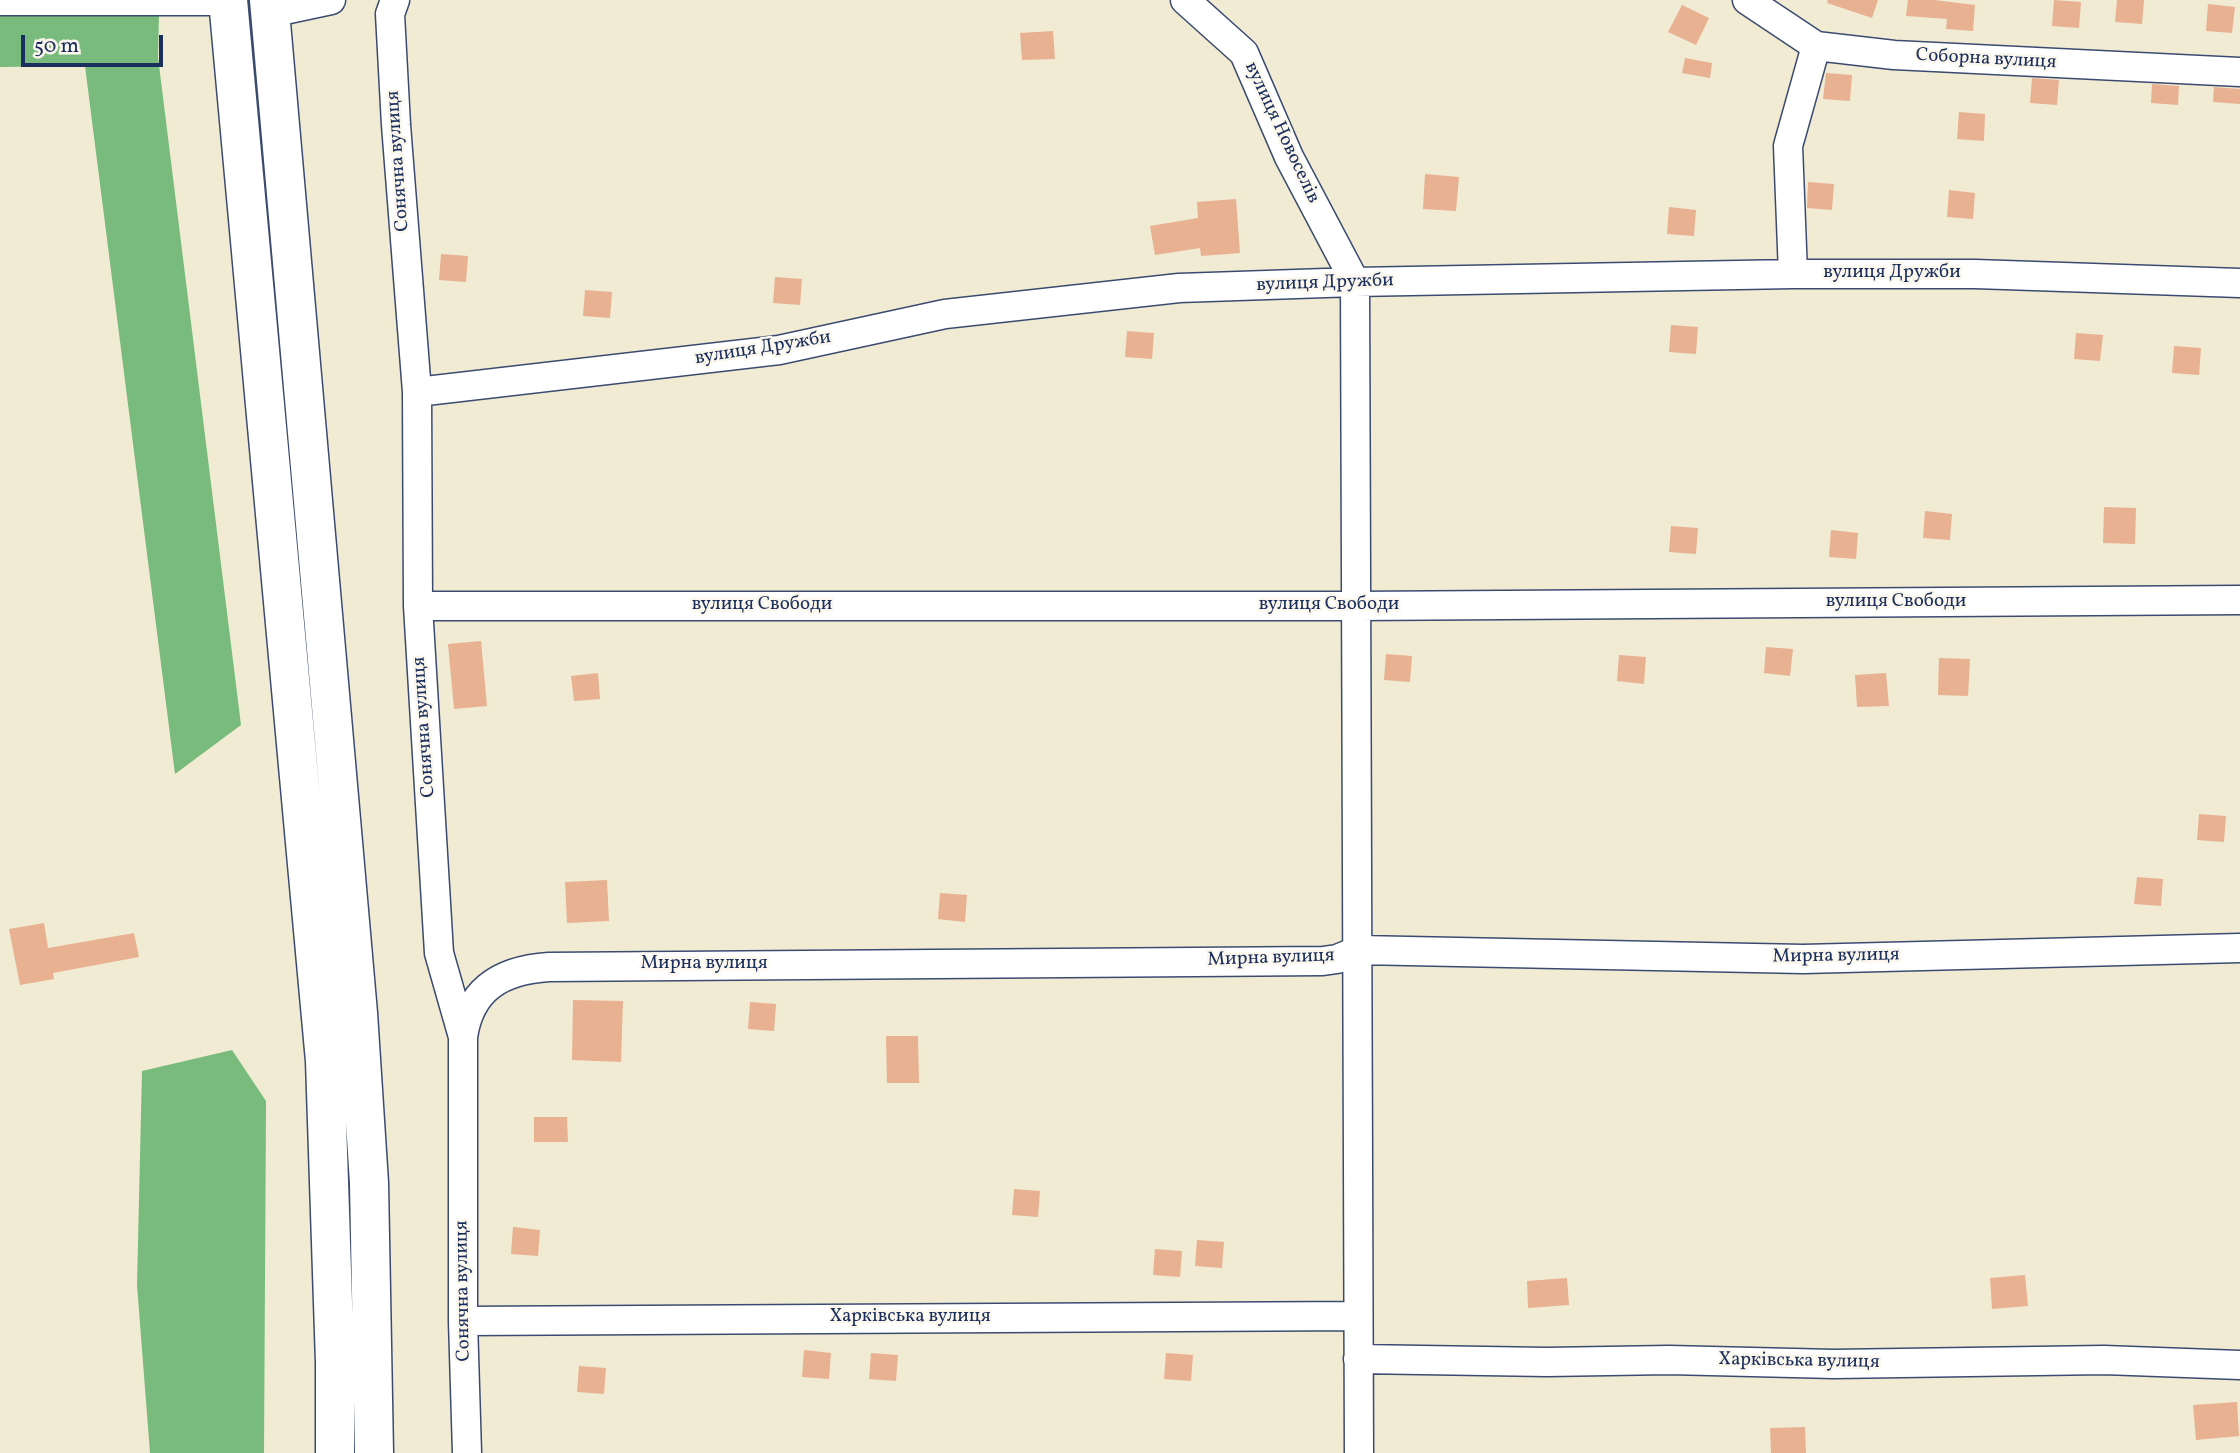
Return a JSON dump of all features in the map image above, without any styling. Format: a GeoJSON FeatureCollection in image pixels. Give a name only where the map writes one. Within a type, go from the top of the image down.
{"type":"FeatureCollection","features":[{"type":"Feature","properties":{"kind":"highway"},"geometry":{"type":"LineString","coordinates":[[228,0],[325,1061],[335,1363],[335,1453]]}},
{"type":"Feature","properties":{"kind":"highway"},"geometry":{"type":"LineString","coordinates":[[270,6],[358,1013],[369,1184],[374,1453]]}},
{"type":"Feature","properties":{"kind":"street"},"geometry":{"type":"LineString","coordinates":[[0,1],[228,0]]}},
{"type":"Feature","properties":{"kind":"street"},"geometry":{"type":"LineString","coordinates":[[270,6],[331,0]]}},
{"type":"Feature","properties":{"kind":"street","name":"Сонячна вулиця"},"geometry":{"type":"LineString","coordinates":[[395,0],[390,14],[417,392],[418,606],[439,953],[463,1037],[463,1321],[467,1453]]}},
{"type":"Feature","properties":{"kind":"street","name":"вулиця Новоселів"},"geometry":{"type":"LineString","coordinates":[[1185,0],[1244,53],[1289,157],[1355,282]]}},
{"type":"Feature","properties":{"kind":"street","name":"Соборна вулиця"},"geometry":{"type":"LineString","coordinates":[[1747,0],[1816,46],[1894,55],[2240,72]]}},
{"type":"Feature","properties":{"kind":"street"},"geometry":{"type":"LineString","coordinates":[[1793,274],[1788,146],[1816,46]]}},
{"type":"Feature","properties":{"kind":"street","name":"вулиця Дружби"},"geometry":{"type":"LineString","coordinates":[[417,392],[779,350],[945,314],[1179,288],[1793,274],[1975,274],[2240,283]]}},
{"type":"Feature","properties":{"kind":"street"},"geometry":{"type":"LineString","coordinates":[[1355,282],[1359,1453]]}},
{"type":"Feature","properties":{"kind":"street","name":"вулиця Свободи"},"geometry":{"type":"LineString","coordinates":[[418,606],[1357,606],[2240,600]]}},
{"type":"Feature","properties":{"kind":"street","name":"Мирна вулиця"},"geometry":{"type":"LineString","coordinates":[[463,1037],[470,1011],[485,989],[506,975],[532,968],[1323,961],[1337,959],[1359,950],[1803,959],[2240,947]]}},
{"type":"Feature","properties":{"kind":"street","name":"Харківська вулиця"},"geometry":{"type":"LineString","coordinates":[[463,1321],[1358,1316]]}},
{"type":"Feature","properties":{"kind":"street","name":"Харківська вулиця"},"geometry":{"type":"LineString","coordinates":[[1358,1359],[1547,1362],[1670,1360],[1834,1364],[2104,1360],[2240,1365]]}},
{"type":"Feature","properties":{"kind":"green space"},"geometry":{"type":"Polygon","coordinates":[[[159,14],[158,57],[241,725],[175,774],[85,66],[0,67],[0,15],[159,14]]]}},
{"type":"Feature","properties":{"kind":"green space"},"geometry":{"type":"Polygon","coordinates":[[[232,1050],[266,1101],[264,1453],[150,1453],[137,1285],[142,1071],[232,1050]]]}},
{"type":"Feature","properties":{"kind":"building"},"geometry":{"type":"Polygon","coordinates":[[[1828,0],[1878,0],[1872,18],[1827,3],[1828,0]]]}},
{"type":"Feature","properties":{"kind":"building"},"geometry":{"type":"Polygon","coordinates":[[[1908,0],[1975,5],[1973,31],[1946,29],[1947,19],[1906,16],[1908,0]]]}},
{"type":"Feature","properties":{"kind":"building"},"geometry":{"type":"Polygon","coordinates":[[[2054,0],[2081,2],[2079,28],[2052,26],[2054,0]]]}},
{"type":"Feature","properties":{"kind":"building"},"geometry":{"type":"Polygon","coordinates":[[[2117,0],[2144,0],[2142,24],[2115,22],[2117,0]]]}},
{"type":"Feature","properties":{"kind":"building"},"geometry":{"type":"Polygon","coordinates":[[[2208,4],[2235,7],[2232,33],[2206,31],[2208,4]]]}},
{"type":"Feature","properties":{"kind":"building"},"geometry":{"type":"Polygon","coordinates":[[[1682,5],[1709,18],[1696,45],[1668,32],[1682,5]]]}},
{"type":"Feature","properties":{"kind":"building"},"geometry":{"type":"Polygon","coordinates":[[[1053,31],[1055,59],[1022,60],[1020,33],[1053,31]]]}},
{"type":"Feature","properties":{"kind":"building"},"geometry":{"type":"Polygon","coordinates":[[[1685,58],[1712,63],[1710,78],[1682,73],[1685,58]]]}},
{"type":"Feature","properties":{"kind":"building"},"geometry":{"type":"Polygon","coordinates":[[[1826,73],[1852,75],[1850,101],[1823,99],[1826,73]]]}},
{"type":"Feature","properties":{"kind":"building"},"geometry":{"type":"Polygon","coordinates":[[[2032,78],[2059,80],[2057,105],[2030,103],[2032,78]]]}},
{"type":"Feature","properties":{"kind":"building"},"geometry":{"type":"Polygon","coordinates":[[[2152,84],[2179,86],[2178,105],[2151,103],[2152,84]]]}},
{"type":"Feature","properties":{"kind":"building"},"geometry":{"type":"Polygon","coordinates":[[[2214,87],[2240,89],[2240,104],[2213,102],[2214,87]]]}},
{"type":"Feature","properties":{"kind":"building"},"geometry":{"type":"Polygon","coordinates":[[[1959,112],[1985,114],[1984,141],[1957,139],[1959,112]]]}},
{"type":"Feature","properties":{"kind":"building"},"geometry":{"type":"Polygon","coordinates":[[[1425,174],[1459,177],[1456,211],[1423,209],[1425,174]]]}},
{"type":"Feature","properties":{"kind":"building"},"geometry":{"type":"Polygon","coordinates":[[[1808,182],[1834,184],[1832,210],[1807,208],[1808,182]]]}},
{"type":"Feature","properties":{"kind":"building"},"geometry":{"type":"Polygon","coordinates":[[[1949,190],[1975,193],[1973,219],[1947,217],[1949,190]]]}},
{"type":"Feature","properties":{"kind":"building"},"geometry":{"type":"Polygon","coordinates":[[[1236,199],[1240,253],[1201,256],[1200,248],[1155,255],[1150,226],[1198,218],[1197,202],[1236,199]]]}},
{"type":"Feature","properties":{"kind":"building"},"geometry":{"type":"Polygon","coordinates":[[[1669,207],[1696,210],[1694,236],[1667,234],[1669,207]]]}},
{"type":"Feature","properties":{"kind":"building"},"geometry":{"type":"Polygon","coordinates":[[[441,254],[468,256],[466,282],[439,280],[441,254]]]}},
{"type":"Feature","properties":{"kind":"building"},"geometry":{"type":"Polygon","coordinates":[[[775,277],[802,279],[800,305],[773,303],[775,277]]]}},
{"type":"Feature","properties":{"kind":"building"},"geometry":{"type":"Polygon","coordinates":[[[585,290],[612,292],[610,318],[583,316],[585,290]]]}},
{"type":"Feature","properties":{"kind":"building"},"geometry":{"type":"Polygon","coordinates":[[[1671,325],[1698,327],[1696,354],[1669,352],[1671,325]]]}},
{"type":"Feature","properties":{"kind":"building"},"geometry":{"type":"Polygon","coordinates":[[[1127,331],[1154,333],[1152,359],[1125,357],[1127,331]]]}},
{"type":"Feature","properties":{"kind":"building"},"geometry":{"type":"Polygon","coordinates":[[[2076,333],[2103,335],[2100,361],[2074,359],[2076,333]]]}},
{"type":"Feature","properties":{"kind":"building"},"geometry":{"type":"Polygon","coordinates":[[[2174,346],[2201,348],[2199,375],[2172,373],[2174,346]]]}},
{"type":"Feature","properties":{"kind":"building"},"geometry":{"type":"Polygon","coordinates":[[[2104,507],[2136,508],[2135,544],[2103,543],[2104,507]]]}},
{"type":"Feature","properties":{"kind":"building"},"geometry":{"type":"Polygon","coordinates":[[[1925,511],[1952,514],[1950,540],[1923,538],[1925,511]]]}},
{"type":"Feature","properties":{"kind":"building"},"geometry":{"type":"Polygon","coordinates":[[[1671,526],[1698,528],[1696,554],[1669,552],[1671,526]]]}},
{"type":"Feature","properties":{"kind":"building"},"geometry":{"type":"Polygon","coordinates":[[[1831,530],[1858,533],[1856,559],[1829,557],[1831,530]]]}},
{"type":"Feature","properties":{"kind":"building"},"geometry":{"type":"Polygon","coordinates":[[[481,641],[487,706],[454,709],[448,644],[481,641]]]}},
{"type":"Feature","properties":{"kind":"building"},"geometry":{"type":"Polygon","coordinates":[[[1766,647],[1793,649],[1790,676],[1764,673],[1766,647]]]}},
{"type":"Feature","properties":{"kind":"building"},"geometry":{"type":"Polygon","coordinates":[[[1386,654],[1412,656],[1410,682],[1384,680],[1386,654]]]}},
{"type":"Feature","properties":{"kind":"building"},"geometry":{"type":"Polygon","coordinates":[[[1619,655],[1646,657],[1644,684],[1617,681],[1619,655]]]}},
{"type":"Feature","properties":{"kind":"building"},"geometry":{"type":"Polygon","coordinates":[[[1939,658],[1970,659],[1968,696],[1938,695],[1939,658]]]}},
{"type":"Feature","properties":{"kind":"building"},"geometry":{"type":"Polygon","coordinates":[[[598,673],[600,699],[574,701],[571,676],[598,673]]]}},
{"type":"Feature","properties":{"kind":"building"},"geometry":{"type":"Polygon","coordinates":[[[1886,673],[1889,706],[1857,707],[1855,675],[1886,673]]]}},
{"type":"Feature","properties":{"kind":"building"},"geometry":{"type":"Polygon","coordinates":[[[2199,814],[2226,816],[2224,842],[2197,840],[2199,814]]]}},
{"type":"Feature","properties":{"kind":"building"},"geometry":{"type":"Polygon","coordinates":[[[2137,877],[2163,879],[2161,906],[2134,904],[2137,877]]]}},
{"type":"Feature","properties":{"kind":"building"},"geometry":{"type":"Polygon","coordinates":[[[607,880],[609,921],[567,923],[565,882],[607,880]]]}},
{"type":"Feature","properties":{"kind":"building"},"geometry":{"type":"Polygon","coordinates":[[[940,893],[967,895],[965,922],[938,919],[940,893]]]}},
{"type":"Feature","properties":{"kind":"building"},"geometry":{"type":"Polygon","coordinates":[[[44,923],[48,948],[134,933],[139,957],[53,973],[54,979],[20,985],[9,929],[44,923]]]}},
{"type":"Feature","properties":{"kind":"building"},"geometry":{"type":"Polygon","coordinates":[[[573,1000],[623,1001],[621,1062],[572,1060],[573,1000]]]}},
{"type":"Feature","properties":{"kind":"building"},"geometry":{"type":"Polygon","coordinates":[[[750,1002],[776,1004],[774,1031],[748,1029],[750,1002]]]}},
{"type":"Feature","properties":{"kind":"building"},"geometry":{"type":"Polygon","coordinates":[[[886,1036],[918,1036],[919,1083],[887,1083],[886,1036]]]}},
{"type":"Feature","properties":{"kind":"building"},"geometry":{"type":"Polygon","coordinates":[[[534,1117],[567,1117],[568,1142],[534,1142],[534,1117]]]}},
{"type":"Feature","properties":{"kind":"building"},"geometry":{"type":"Polygon","coordinates":[[[1014,1189],[1040,1191],[1038,1217],[1012,1215],[1014,1189]]]}},
{"type":"Feature","properties":{"kind":"building"},"geometry":{"type":"Polygon","coordinates":[[[513,1227],[540,1230],[538,1256],[511,1254],[513,1227]]]}},
{"type":"Feature","properties":{"kind":"building"},"geometry":{"type":"Polygon","coordinates":[[[1197,1240],[1224,1242],[1222,1268],[1195,1266],[1197,1240]]]}},
{"type":"Feature","properties":{"kind":"building"},"geometry":{"type":"Polygon","coordinates":[[[1155,1249],[1182,1251],[1180,1277],[1153,1275],[1155,1249]]]}},
{"type":"Feature","properties":{"kind":"building"},"geometry":{"type":"Polygon","coordinates":[[[2025,1275],[2028,1306],[1992,1309],[1990,1278],[2025,1275]]]}},
{"type":"Feature","properties":{"kind":"building"},"geometry":{"type":"Polygon","coordinates":[[[1567,1278],[1569,1305],[1528,1308],[1527,1281],[1567,1278]]]}},
{"type":"Feature","properties":{"kind":"building"},"geometry":{"type":"Polygon","coordinates":[[[804,1350],[831,1353],[829,1379],[802,1377],[804,1350]]]}},
{"type":"Feature","properties":{"kind":"building"},"geometry":{"type":"Polygon","coordinates":[[[871,1353],[898,1355],[896,1381],[869,1379],[871,1353]]]}},
{"type":"Feature","properties":{"kind":"building"},"geometry":{"type":"Polygon","coordinates":[[[1166,1353],[1193,1355],[1191,1381],[1164,1379],[1166,1353]]]}},
{"type":"Feature","properties":{"kind":"building"},"geometry":{"type":"Polygon","coordinates":[[[579,1366],[606,1368],[604,1394],[577,1392],[579,1366]]]}},
{"type":"Feature","properties":{"kind":"building"},"geometry":{"type":"Polygon","coordinates":[[[2237,1402],[2239,1436],[2196,1440],[2193,1405],[2237,1402]]]}},
{"type":"Feature","properties":{"kind":"building"},"geometry":{"type":"Polygon","coordinates":[[[1805,1427],[1806,1453],[1771,1453],[1770,1428],[1805,1427]]]}}]}
